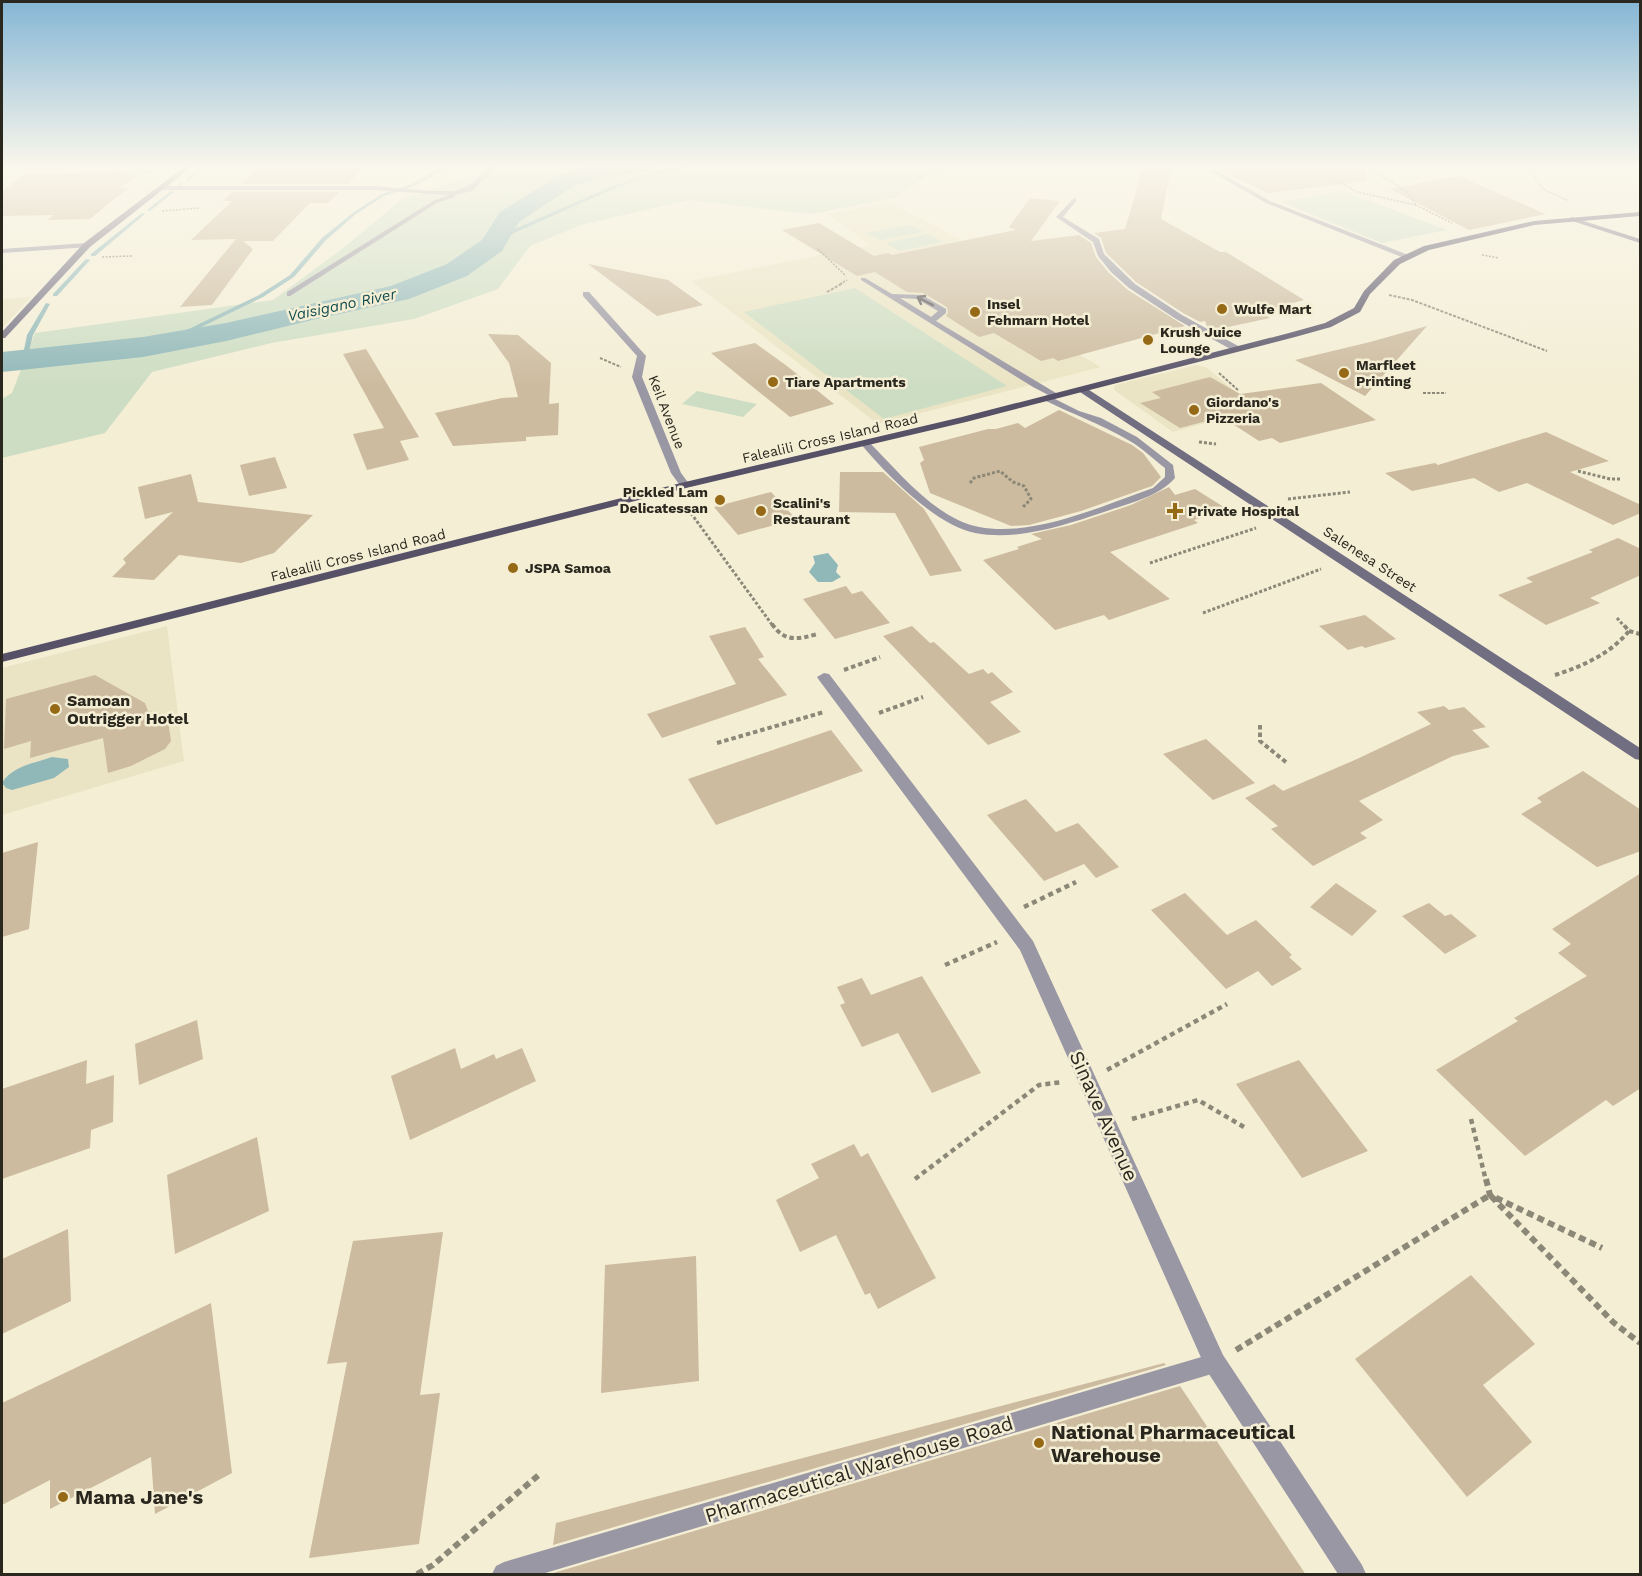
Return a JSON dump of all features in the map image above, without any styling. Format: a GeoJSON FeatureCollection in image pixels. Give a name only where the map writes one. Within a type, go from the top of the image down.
{"type":"FeatureCollection","features":[{"type":"Feature","properties":{"kind":"main road"},"geometry":{"type":"LineString","coordinates":[[2,336],[95,239]]}},
{"type":"Feature","properties":{"kind":"main road","name":"Falealili Cross Island Road"},"geometry":{"type":"LineString","coordinates":[[2,658],[679,487],[1083,390],[1328,326],[1357,310],[1367,293],[1389,270],[1407,256],[1427,248],[1466,239]]}},
{"type":"Feature","properties":{"kind":"main road","name":"Salenesa Street"},"geometry":{"type":"LineString","coordinates":[[1083,390],[1641,755]]}},
{"type":"Feature","properties":{"kind":"street"},"geometry":{"type":"LineString","coordinates":[[290,294],[377,239]]}},
{"type":"Feature","properties":{"kind":"street"},"geometry":{"type":"LineString","coordinates":[[1092,239],[1096,241],[1096,249],[1111,269],[1149,297],[1237,349]]}},
{"type":"Feature","properties":{"kind":"street"},"geometry":{"type":"LineString","coordinates":[[1356,239],[1407,256]]}},
{"type":"Feature","properties":{"kind":"street"},"geometry":{"type":"LineString","coordinates":[[2,251],[87,245]]}},
{"type":"Feature","properties":{"kind":"street","name":"Keil Avenue"},"geometry":{"type":"LineString","coordinates":[[586,294],[642,356],[637,377],[676,473],[679,487]]}},
{"type":"Feature","properties":{"kind":"street","name":"Sinave Avenue"},"geometry":{"type":"LineString","coordinates":[[824,677],[1027,946],[1215,1363],[1353,1575]]}},
{"type":"Feature","properties":{"kind":"lane"},"geometry":{"type":"LineString","coordinates":[[863,279],[1036,385],[1076,413],[1098,420],[1134,439],[1170,467],[1170,478],[1156,490],[1044,526],[1023,531],[993,533],[967,528],[932,508],[866,443]]}},
{"type":"Feature","properties":{"kind":"lane"},"geometry":{"type":"LineString","coordinates":[[891,296],[919,297],[943,311],[931,321]]}},
{"type":"Feature","properties":{"kind":"lane","name":"Pharmaceutical Warehouse Road"},"geometry":{"type":"LineString","coordinates":[[504,1575],[1215,1363]]}},
{"type":"Feature","properties":{"kind":"path"},"geometry":{"type":"LineString","coordinates":[[818,249],[849,279],[827,292]]}},
{"type":"Feature","properties":{"kind":"path"},"geometry":{"type":"LineString","coordinates":[[1367,293],[1412,300],[1547,351]]}},
{"type":"Feature","properties":{"kind":"path"},"geometry":{"type":"LineString","coordinates":[[1423,393],[1446,393]]}},
{"type":"Feature","properties":{"kind":"path"},"geometry":{"type":"LineString","coordinates":[[969,483],[974,478],[1000,471],[1029,492],[1031,499],[1022,508]]}},
{"type":"Feature","properties":{"kind":"path"},"geometry":{"type":"LineString","coordinates":[[1578,471],[1610,479],[1622,479]]}},
{"type":"Feature","properties":{"kind":"path"},"geometry":{"type":"LineString","coordinates":[[679,487],[779,634],[794,640],[818,634]]}},
{"type":"Feature","properties":{"kind":"path"},"geometry":{"type":"LineString","coordinates":[[1254,501],[1297,499],[1350,492]]}},
{"type":"Feature","properties":{"kind":"path"},"geometry":{"type":"LineString","coordinates":[[1150,563],[1283,519]]}},
{"type":"Feature","properties":{"kind":"path"},"geometry":{"type":"LineString","coordinates":[[1203,613],[1344,560]]}},
{"type":"Feature","properties":{"kind":"path"},"geometry":{"type":"LineString","coordinates":[[1617,618],[1629,631],[1641,634]]}},
{"type":"Feature","properties":{"kind":"path"},"geometry":{"type":"LineString","coordinates":[[1531,683],[1574,669],[1620,644],[1629,631]]}},
{"type":"Feature","properties":{"kind":"path"},"geometry":{"type":"LineString","coordinates":[[824,677],[880,657]]}},
{"type":"Feature","properties":{"kind":"path"},"geometry":{"type":"LineString","coordinates":[[717,743],[923,697]]}},
{"type":"Feature","properties":{"kind":"path"},"geometry":{"type":"LineString","coordinates":[[1260,725],[1260,741],[1287,763]]}},
{"type":"Feature","properties":{"kind":"path"},"geometry":{"type":"LineString","coordinates":[[1005,916],[1076,882]]}},
{"type":"Feature","properties":{"kind":"path"},"geometry":{"type":"LineString","coordinates":[[945,965],[1017,933]]}},
{"type":"Feature","properties":{"kind":"path"},"geometry":{"type":"LineString","coordinates":[[915,1179],[1039,1085],[1088,1080],[1227,1004]]}},
{"type":"Feature","properties":{"kind":"path"},"geometry":{"type":"LineString","coordinates":[[1108,1125],[1198,1100],[1244,1127]]}},
{"type":"Feature","properties":{"kind":"path"},"geometry":{"type":"LineString","coordinates":[[1471,1119],[1490,1195],[1613,1322],[1641,1343]]}},
{"type":"Feature","properties":{"kind":"path"},"geometry":{"type":"LineString","coordinates":[[1490,1195],[1602,1248]]}},
{"type":"Feature","properties":{"kind":"path"},"geometry":{"type":"LineString","coordinates":[[1215,1363],[1490,1195]]}},
{"type":"Feature","properties":{"kind":"path"},"geometry":{"type":"LineString","coordinates":[[417,1575],[433,1565],[541,1473]]}},
{"type":"Feature","properties":{"kind":"shaded area","name":"Insel Fehmarn Hotel"},"geometry":{"type":"Polygon","coordinates":[[[861,239],[959,239],[1007,264],[946,279],[1101,367],[878,424],[691,281],[870,245],[861,239]]]}},
{"type":"Feature","properties":{"kind":"shaded area"},"geometry":{"type":"Polygon","coordinates":[[[31,297],[2,328],[2,299],[31,297]]]}},
{"type":"Feature","properties":{"kind":"shaded area"},"geometry":{"type":"Polygon","coordinates":[[[1197,365],[1207,368],[1256,409],[1173,432],[1114,390],[1115,385],[1197,365]]]}},
{"type":"Feature","properties":{"kind":"shaded area"},"geometry":{"type":"Polygon","coordinates":[[[167,626],[184,761],[2,815],[2,668],[167,626]]]}},
{"type":"Feature","properties":{"kind":"green space"},"geometry":{"type":"Polygon","coordinates":[[[355,239],[548,239],[530,246],[498,289],[414,319],[271,343],[152,372],[105,433],[2,458],[2,399],[12,393],[35,333],[273,300],[355,239]]]}},
{"type":"Feature","properties":{"kind":"green space"},"geometry":{"type":"Polygon","coordinates":[[[906,239],[937,239],[943,242],[899,251],[885,243],[906,239]]]}},
{"type":"Feature","properties":{"kind":"green space"},"geometry":{"type":"Polygon","coordinates":[[[1371,239],[1404,239],[1382,243],[1371,239]]]}},
{"type":"Feature","properties":{"kind":"green space"},"geometry":{"type":"Polygon","coordinates":[[[855,288],[1007,386],[884,419],[744,312],[855,288]]]}},
{"type":"Feature","properties":{"kind":"green space"},"geometry":{"type":"Polygon","coordinates":[[[697,391],[757,404],[743,417],[682,404],[697,391]]]}},
{"type":"Feature","properties":{"kind":"water"},"geometry":{"type":"Polygon","coordinates":[[[828,553],[838,565],[836,572],[841,577],[832,582],[818,582],[809,572],[815,563],[813,556],[828,553]]]}},
{"type":"Feature","properties":{"kind":"water"},"geometry":{"type":"Polygon","coordinates":[[[52,757],[68,759],[69,767],[54,778],[12,790],[6,788],[2,783],[6,777],[18,769],[52,757]]]}},
{"type":"Feature","properties":{"kind":"building"},"geometry":{"type":"Polygon","coordinates":[[[193,239],[275,239],[273,241],[243,241],[253,249],[212,305],[180,307],[236,239],[191,240],[193,239]]]}},
{"type":"Feature","properties":{"kind":"building"},"geometry":{"type":"Polygon","coordinates":[[[796,239],[845,239],[874,256],[888,253],[892,255],[974,239],[1033,239],[1031,241],[1084,239],[1091,243],[1096,257],[1109,273],[1128,290],[1185,326],[1058,361],[1053,358],[1041,361],[994,333],[979,337],[946,316],[947,307],[923,293],[907,292],[875,272],[857,276],[796,239]]]}},
{"type":"Feature","properties":{"kind":"building"},"geometry":{"type":"Polygon","coordinates":[[[1101,239],[1196,239],[1220,252],[1226,252],[1304,300],[1259,312],[1270,318],[1214,330],[1207,326],[1205,321],[1200,322],[1183,313],[1136,282],[1106,253],[1101,239]]]}},
{"type":"Feature","properties":{"kind":"building"},"geometry":{"type":"Polygon","coordinates":[[[588,264],[668,280],[703,305],[657,316],[588,264]]]}},
{"type":"Feature","properties":{"kind":"building"},"geometry":{"type":"Polygon","coordinates":[[[1427,326],[1365,396],[1295,360],[1370,342],[1427,326]]]}},
{"type":"Feature","properties":{"kind":"building"},"geometry":{"type":"Polygon","coordinates":[[[488,334],[518,335],[551,363],[549,404],[559,403],[558,435],[526,437],[526,441],[453,446],[435,413],[502,398],[518,397],[509,363],[488,334]]]}},
{"type":"Feature","properties":{"kind":"building","name":"Tiare Apartments"},"geometry":{"type":"Polygon","coordinates":[[[755,343],[834,404],[790,417],[711,353],[755,343]]]}},
{"type":"Feature","properties":{"kind":"building"},"geometry":{"type":"Polygon","coordinates":[[[366,349],[419,437],[400,441],[409,460],[367,470],[353,434],[384,428],[343,354],[366,349]]]}},
{"type":"Feature","properties":{"kind":"building"},"geometry":{"type":"Polygon","coordinates":[[[1210,377],[1240,394],[1321,383],[1376,420],[1280,443],[1272,438],[1259,441],[1222,417],[1180,428],[1140,403],[1161,398],[1152,392],[1210,377]]]}},
{"type":"Feature","properties":{"kind":"building"},"geometry":{"type":"Polygon","coordinates":[[[1059,410],[1132,445],[1143,453],[1161,477],[1152,486],[1081,511],[1029,525],[1011,526],[930,493],[920,463],[924,460],[919,447],[1018,423],[1025,428],[1059,410]]]}},
{"type":"Feature","properties":{"kind":"building"},"geometry":{"type":"Polygon","coordinates":[[[1546,432],[1609,461],[1570,472],[1641,505],[1641,513],[1613,525],[1527,483],[1499,492],[1474,478],[1412,491],[1385,473],[1435,463],[1438,465],[1546,432]]]}},
{"type":"Feature","properties":{"kind":"building"},"geometry":{"type":"Polygon","coordinates":[[[275,457],[287,488],[249,496],[240,465],[275,457]]]}},
{"type":"Feature","properties":{"kind":"building"},"geometry":{"type":"Polygon","coordinates":[[[840,472],[883,472],[924,509],[962,571],[930,576],[895,513],[839,512],[840,472]]]}},
{"type":"Feature","properties":{"kind":"building"},"geometry":{"type":"Polygon","coordinates":[[[191,474],[198,502],[313,515],[274,553],[241,563],[179,555],[154,580],[112,577],[126,563],[123,559],[173,512],[145,519],[138,487],[191,474]]]}},
{"type":"Feature","properties":{"kind":"building"},"geometry":{"type":"Polygon","coordinates":[[[1169,487],[1175,495],[1195,489],[1227,509],[1194,520],[1198,523],[1110,552],[1170,599],[1109,620],[1104,615],[1055,630],[983,560],[1042,539],[1031,534],[1071,525],[1131,505],[1169,487]]]}},
{"type":"Feature","properties":{"kind":"building","name":"Scalini's Restaurant"},"geometry":{"type":"Polygon","coordinates":[[[771,492],[796,519],[738,535],[714,507],[771,492]]]}},
{"type":"Feature","properties":{"kind":"building"},"geometry":{"type":"Polygon","coordinates":[[[1618,538],[1641,549],[1641,575],[1590,598],[1600,603],[1546,625],[1498,595],[1533,582],[1526,578],[1593,552],[1589,550],[1618,538]]]}},
{"type":"Feature","properties":{"kind":"building"},"geometry":{"type":"Polygon","coordinates":[[[846,586],[852,594],[862,591],[890,623],[835,639],[803,599],[846,586]]]}},
{"type":"Feature","properties":{"kind":"building"},"geometry":{"type":"Polygon","coordinates":[[[1365,615],[1396,639],[1365,648],[1362,646],[1348,650],[1319,626],[1365,615]]]}},
{"type":"Feature","properties":{"kind":"building"},"geometry":{"type":"Polygon","coordinates":[[[912,626],[930,643],[934,642],[969,674],[983,669],[988,674],[992,672],[1013,692],[990,702],[1021,732],[988,745],[883,636],[912,626]]]}},
{"type":"Feature","properties":{"kind":"building"},"geometry":{"type":"Polygon","coordinates":[[[745,627],[764,657],[758,659],[787,695],[662,738],[647,714],[736,684],[709,636],[745,627]]]}},
{"type":"Feature","properties":{"kind":"building"},"geometry":{"type":"Polygon","coordinates":[[[95,675],[145,703],[148,711],[162,714],[168,721],[171,741],[165,749],[131,766],[108,773],[103,738],[30,758],[31,741],[4,749],[6,699],[95,675]]]}},
{"type":"Feature","properties":{"kind":"building"},"geometry":{"type":"Polygon","coordinates":[[[1444,706],[1449,710],[1464,707],[1486,727],[1472,730],[1490,747],[1453,756],[1359,801],[1383,820],[1360,833],[1367,838],[1313,866],[1271,829],[1278,826],[1245,798],[1274,784],[1283,791],[1357,759],[1431,724],[1417,712],[1444,706]]]}},
{"type":"Feature","properties":{"kind":"building"},"geometry":{"type":"Polygon","coordinates":[[[831,730],[863,771],[716,825],[688,779],[831,730]]]}},
{"type":"Feature","properties":{"kind":"building"},"geometry":{"type":"Polygon","coordinates":[[[1206,739],[1255,783],[1213,800],[1163,754],[1206,739]]]}},
{"type":"Feature","properties":{"kind":"building"},"geometry":{"type":"Polygon","coordinates":[[[1583,771],[1641,810],[1641,851],[1597,867],[1521,814],[1542,802],[1537,798],[1583,771]]]}},
{"type":"Feature","properties":{"kind":"building"},"geometry":{"type":"Polygon","coordinates":[[[1026,799],[1056,832],[1078,823],[1119,867],[1096,878],[1084,864],[1044,881],[987,815],[1026,799]]]}},
{"type":"Feature","properties":{"kind":"building"},"geometry":{"type":"Polygon","coordinates":[[[38,842],[29,929],[2,937],[2,853],[38,842]]]}},
{"type":"Feature","properties":{"kind":"building"},"geometry":{"type":"Polygon","coordinates":[[[1641,873],[1641,1088],[1613,1106],[1606,1100],[1525,1156],[1436,1070],[1518,1021],[1514,1018],[1587,976],[1558,953],[1571,944],[1552,929],[1641,873]]]}},
{"type":"Feature","properties":{"kind":"building"},"geometry":{"type":"Polygon","coordinates":[[[1336,883],[1377,911],[1352,936],[1310,907],[1336,883]]]}},
{"type":"Feature","properties":{"kind":"building"},"geometry":{"type":"Polygon","coordinates":[[[1185,893],[1227,935],[1256,920],[1292,955],[1289,957],[1302,969],[1272,986],[1258,971],[1226,989],[1151,910],[1185,893]]]}},
{"type":"Feature","properties":{"kind":"building"},"geometry":{"type":"Polygon","coordinates":[[[1429,903],[1445,916],[1451,914],[1477,936],[1445,954],[1402,916],[1429,903]]]}},
{"type":"Feature","properties":{"kind":"building"},"geometry":{"type":"Polygon","coordinates":[[[922,976],[981,1073],[932,1093],[898,1033],[862,1047],[840,1005],[845,1003],[837,987],[862,978],[871,995],[922,976]]]}},
{"type":"Feature","properties":{"kind":"building"},"geometry":{"type":"Polygon","coordinates":[[[197,1020],[203,1059],[139,1085],[135,1044],[197,1020]]]}},
{"type":"Feature","properties":{"kind":"building"},"geometry":{"type":"Polygon","coordinates":[[[455,1048],[461,1069],[494,1054],[496,1059],[522,1048],[536,1081],[410,1140],[391,1076],[455,1048]]]}},
{"type":"Feature","properties":{"kind":"building"},"geometry":{"type":"Polygon","coordinates":[[[87,1060],[86,1084],[114,1075],[113,1122],[91,1130],[90,1148],[2,1179],[2,1089],[87,1060]]]}},
{"type":"Feature","properties":{"kind":"building"},"geometry":{"type":"Polygon","coordinates":[[[1299,1060],[1368,1151],[1302,1178],[1236,1084],[1299,1060]]]}},
{"type":"Feature","properties":{"kind":"building"},"geometry":{"type":"Polygon","coordinates":[[[257,1137],[269,1211],[175,1254],[167,1175],[257,1137]]]}},
{"type":"Feature","properties":{"kind":"building"},"geometry":{"type":"Polygon","coordinates":[[[854,1144],[861,1157],[868,1153],[936,1278],[878,1309],[870,1293],[865,1295],[836,1235],[800,1252],[776,1200],[819,1178],[811,1164],[854,1144]]]}},
{"type":"Feature","properties":{"kind":"building"},"geometry":{"type":"Polygon","coordinates":[[[68,1229],[71,1301],[2,1334],[2,1259],[68,1229]]]}},
{"type":"Feature","properties":{"kind":"building"},"geometry":{"type":"Polygon","coordinates":[[[443,1232],[420,1395],[440,1393],[419,1544],[309,1558],[347,1362],[327,1364],[353,1241],[443,1232]]]}},
{"type":"Feature","properties":{"kind":"building"},"geometry":{"type":"Polygon","coordinates":[[[696,1256],[699,1381],[601,1393],[605,1265],[696,1256]]]}},
{"type":"Feature","properties":{"kind":"building"},"geometry":{"type":"Polygon","coordinates":[[[1471,1275],[1535,1344],[1483,1385],[1532,1442],[1467,1497],[1355,1359],[1471,1275]]]}},
{"type":"Feature","properties":{"kind":"building"},"geometry":{"type":"Polygon","coordinates":[[[211,1303],[232,1473],[155,1514],[151,1457],[50,1509],[50,1480],[2,1505],[2,1403],[211,1303]]]}},
{"type":"Feature","properties":{"kind":"building"},"geometry":{"type":"Polygon","coordinates":[[[1164,1363],[1166,1365],[553,1545],[556,1523],[1164,1363]]]}},
{"type":"Feature","properties":{"kind":"building","name":"National Pharmaceutical Warehouse"},"geometry":{"type":"Polygon","coordinates":[[[1180,1386],[1306,1575],[550,1575],[550,1574],[1180,1386]]]}},
{"type":"Feature","properties":{"kind":"waterway"},"geometry":{"type":"LineString","coordinates":[[93,255],[113,239]]}},
{"type":"Feature","properties":{"kind":"waterway"},"geometry":{"type":"LineString","coordinates":[[143,347],[193,329],[261,296],[292,276],[325,239]]}},
{"type":"Feature","properties":{"kind":"waterway","name":"Vaisigano River"},"geometry":{"type":"LineString","coordinates":[[2,362],[143,347],[226,332],[315,310],[399,293],[457,270],[492,245],[496,239]]}},
{"type":"Feature","properties":{"kind":"waterway"},"geometry":{"type":"LineString","coordinates":[[492,245],[502,239]]}},
{"type":"Feature","properties":{"kind":"waterway"},"geometry":{"type":"LineString","coordinates":[[55,295],[88,260]]}},
{"type":"Feature","properties":{"kind":"waterway"},"geometry":{"type":"LineString","coordinates":[[24,359],[30,335],[48,304]]}},
{"type":"Feature","properties":{"kind":"place","name":"Wulfe Mart"},"geometry":{"type":"Point","coordinates":[1222,309]}},
{"type":"Feature","properties":{"kind":"place","name":"Insel Fehmarn Hotel"},"geometry":{"type":"Point","coordinates":[975,312]}},
{"type":"Feature","properties":{"kind":"place","name":"Krush Juice Lounge"},"geometry":{"type":"Point","coordinates":[1148,340]}},
{"type":"Feature","properties":{"kind":"place","name":"Marfleet Printing"},"geometry":{"type":"Point","coordinates":[1344,373]}},
{"type":"Feature","properties":{"kind":"place","name":"Tiare Apartments"},"geometry":{"type":"Point","coordinates":[773,382]}},
{"type":"Feature","properties":{"kind":"place","name":"Giordano's Pizzeria"},"geometry":{"type":"Point","coordinates":[1194,410]}},
{"type":"Feature","properties":{"kind":"place","name":"Pickled Lam Delicatessan"},"geometry":{"type":"Point","coordinates":[720,500]}},
{"type":"Feature","properties":{"kind":"place","name":"Scalini's Restaurant"},"geometry":{"type":"Point","coordinates":[761,511]}},
{"type":"Feature","properties":{"kind":"place","name":"Private Hospital"},"geometry":{"type":"Point","coordinates":[1175,511]}},
{"type":"Feature","properties":{"kind":"place","name":"JSPA Samoa"},"geometry":{"type":"Point","coordinates":[513,568]}},
{"type":"Feature","properties":{"kind":"place","name":"Samoan Outrigger Hotel"},"geometry":{"type":"Point","coordinates":[55,709]}},
{"type":"Feature","properties":{"kind":"place","name":"National Pharmaceutical Warehouse"},"geometry":{"type":"Point","coordinates":[1039,1443]}},
{"type":"Feature","properties":{"kind":"place","name":"Mama Jane's"},"geometry":{"type":"Point","coordinates":[63,1497]}}]}
